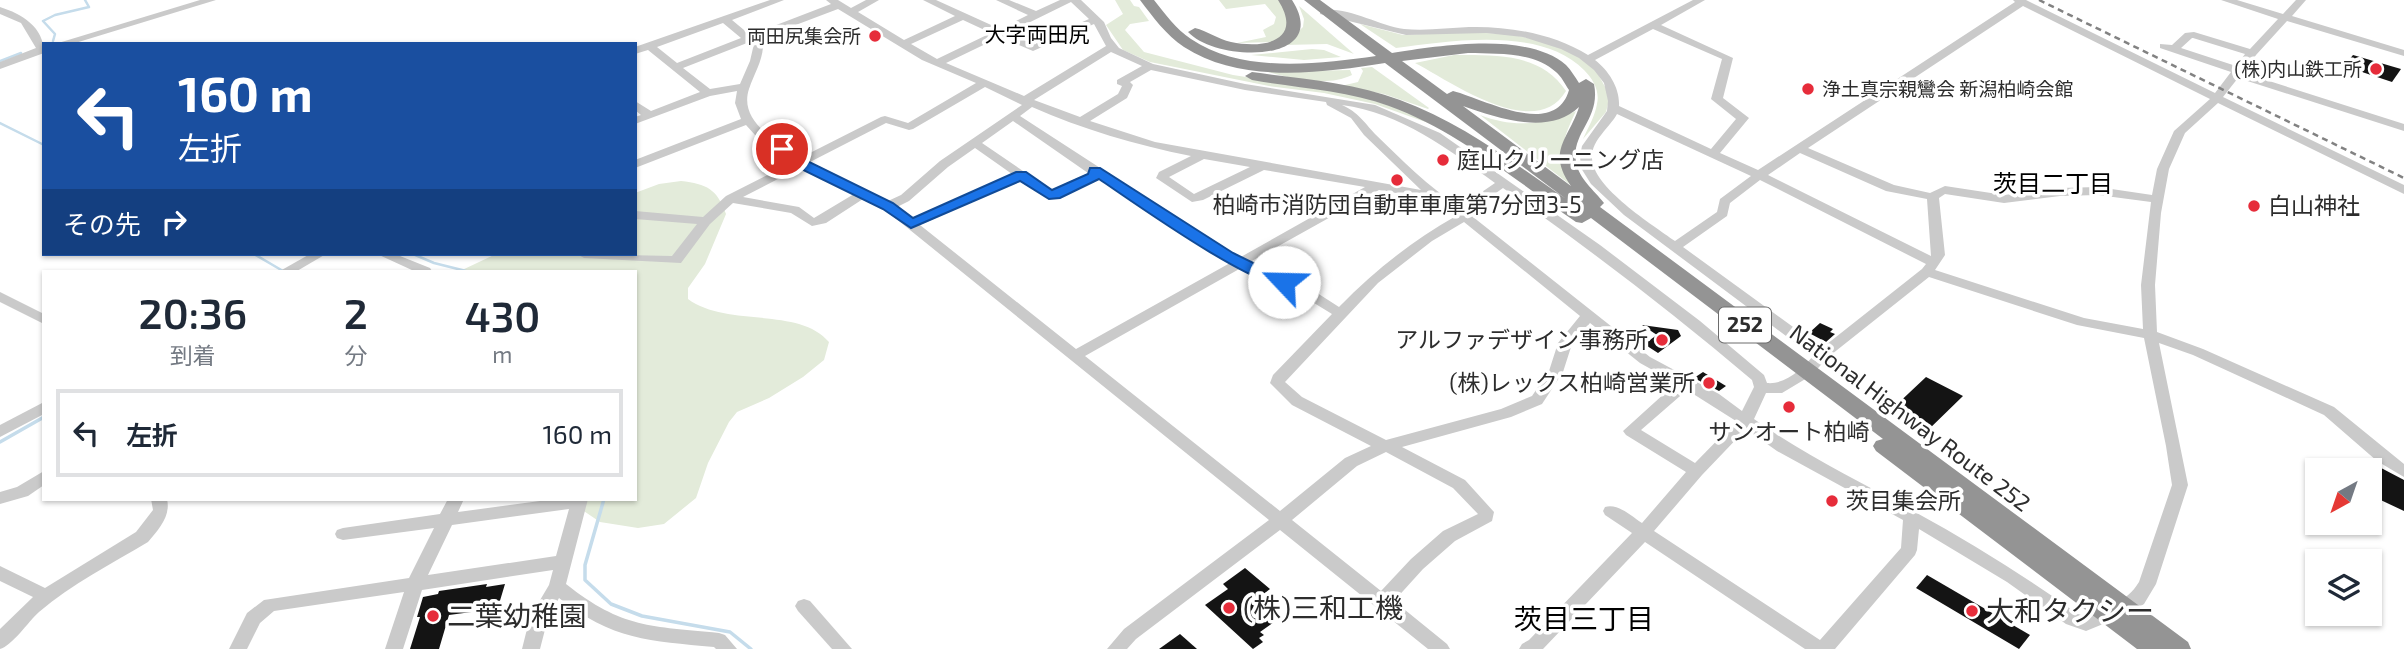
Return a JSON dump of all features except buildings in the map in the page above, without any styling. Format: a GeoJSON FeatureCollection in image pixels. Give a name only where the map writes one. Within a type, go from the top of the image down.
{"type":"FeatureCollection","features":[{"type":"Feature","properties":{"kind":"highway"},"geometry":{"type":"LineString","coordinates":[[1147,0],[1171,20],[1201,36],[1220,44],[1242,48],[1261,48],[1287,39],[1296,29],[1297,17],[1285,0]]}},
{"type":"Feature","properties":{"kind":"highway"},"geometry":{"type":"LineString","coordinates":[[1164,0],[1181,50],[1215,67],[1352,92],[1381,99],[1422,115],[1448,129],[1583,219]]}},
{"type":"Feature","properties":{"kind":"highway","name":"National Highway Route 252"},"geometry":{"type":"LineString","coordinates":[[1295,0],[1583,219],[1801,376],[2117,612],[2179,649]]}},
{"type":"Feature","properties":{"kind":"highway"},"geometry":{"type":"LineString","coordinates":[[1317,6],[1437,88],[1486,110],[1515,117],[1542,117],[1570,107],[1577,95],[1574,83],[1564,71],[1545,60],[1520,52],[1478,48],[1409,53]]}},
{"type":"Feature","properties":{"kind":"highway","name":"National Highway Route 252"},"geometry":{"type":"LineString","coordinates":[[1317,6],[1708,297],[1801,376]]}},
{"type":"Feature","properties":{"kind":"highway"},"geometry":{"type":"LineString","coordinates":[[1171,20],[1188,44],[1226,60],[1273,66],[1336,63],[1465,43],[1506,45],[1542,53],[1573,69],[1585,81],[1589,95],[1586,110],[1566,150],[1573,177],[1604,211],[1708,297]]}},
{"type":"Feature","properties":{"kind":"highway","name":"National Highway Route 252"},"geometry":{"type":"LineString","coordinates":[[2117,612],[2155,649]]}},
{"type":"Feature","properties":{"kind":"street"},"geometry":{"type":"LineString","coordinates":[[67,42],[211,0]]}},
{"type":"Feature","properties":{"kind":"street"},"geometry":{"type":"LineString","coordinates":[[637,50],[779,0]]}},
{"type":"Feature","properties":{"kind":"street"},"geometry":{"type":"LineString","coordinates":[[850,12],[874,0]]}},
{"type":"Feature","properties":{"kind":"street"},"geometry":{"type":"LineString","coordinates":[[928,0],[1038,48],[1096,19]]}},
{"type":"Feature","properties":{"kind":"street"},"geometry":{"type":"LineString","coordinates":[[1002,0],[1037,15]]}},
{"type":"Feature","properties":{"kind":"street"},"geometry":{"type":"LineString","coordinates":[[937,63],[1068,0]]}},
{"type":"Feature","properties":{"kind":"street"},"geometry":{"type":"LineString","coordinates":[[1075,0],[1096,19],[1112,47],[1150,66],[1245,87],[1321,97],[1375,108],[1436,135],[1504,182],[1695,324],[1759,378],[1761,387],[1745,421],[1696,471],[1643,533],[1535,645],[1528,649]]}},
{"type":"Feature","properties":{"kind":"street"},"geometry":{"type":"LineString","coordinates":[[1589,59],[1700,0]]}},
{"type":"Feature","properties":{"kind":"street"},"geometry":{"type":"LineString","coordinates":[[2226,0],[2404,53]]}},
{"type":"Feature","properties":{"kind":"street"},"geometry":{"type":"LineString","coordinates":[[1321,97],[1355,116],[1368,133],[1434,196],[1462,214],[1587,317],[1645,360],[1684,384],[1714,398],[1819,469],[1911,517],[2013,577],[2071,619],[2086,624],[2117,612],[2138,599],[2147,584],[2180,485],[2150,335],[2148,285],[2157,199],[2163,169],[2180,131],[2217,97],[2252,53],[2301,0]]}},
{"type":"Feature","properties":{"kind":"street"},"geometry":{"type":"LineString","coordinates":[[1675,247],[1723,213],[1724,202],[1759,175],[2020,1],[2404,190]]}},
{"type":"Feature","properties":{"kind":"street"},"geometry":{"type":"LineString","coordinates":[[676,67],[835,3],[937,63],[1080,122],[1153,145],[1434,196]]}},
{"type":"Feature","properties":{"kind":"street"},"geometry":{"type":"LineString","coordinates":[[1317,6],[1386,29],[1410,32],[1488,30],[1511,33],[1552,42],[1589,59],[1607,78],[1612,89],[1614,108],[1591,139],[1586,152],[1587,166],[1594,179],[1608,194],[1675,247],[1822,355]]}},
{"type":"Feature","properties":{"kind":"street"},"geometry":{"type":"LineString","coordinates":[[0,10],[25,21],[42,47]]}},
{"type":"Feature","properties":{"kind":"street"},"geometry":{"type":"LineString","coordinates":[[903,44],[963,16]]}},
{"type":"Feature","properties":{"kind":"street"},"geometry":{"type":"LineString","coordinates":[[724,19],[758,47],[758,56],[744,87],[740,105],[746,121],[800,163],[888,206],[1441,649]]}},
{"type":"Feature","properties":{"kind":"street"},"geometry":{"type":"LineString","coordinates":[[1653,25],[1728,58],[1717,99],[1743,118],[1713,154]]}},
{"type":"Feature","properties":{"kind":"street"},"geometry":{"type":"LineString","coordinates":[[2252,53],[2194,35],[2189,35],[2169,48],[2404,128]]}},
{"type":"Feature","properties":{"kind":"street"},"geometry":{"type":"LineString","coordinates":[[649,46],[708,93]]}},
{"type":"Feature","properties":{"kind":"street"},"geometry":{"type":"LineString","coordinates":[[888,206],[905,198],[938,169],[1013,116],[1028,102],[1029,97],[1112,47]]}},
{"type":"Feature","properties":{"kind":"street"},"geometry":{"type":"LineString","coordinates":[[0,66],[42,49]]}},
{"type":"Feature","properties":{"kind":"street"},"geometry":{"type":"LineString","coordinates":[[1080,122],[1123,96],[1128,85],[1121,82],[1150,66]]}},
{"type":"Feature","properties":{"kind":"street"},"geometry":{"type":"LineString","coordinates":[[615,256],[676,260],[706,221],[730,199],[885,118],[909,127],[985,83]]}},
{"type":"Feature","properties":{"kind":"street"},"geometry":{"type":"LineString","coordinates":[[637,120],[708,93],[744,87]]}},
{"type":"Feature","properties":{"kind":"street"},"geometry":{"type":"LineString","coordinates":[[637,106],[649,115]]}},
{"type":"Feature","properties":{"kind":"street"},"geometry":{"type":"LineString","coordinates":[[1614,108],[1759,175],[1930,267],[2082,323],[2150,335],[2198,352],[2329,411],[2347,423],[2371,450],[2404,471]]}},
{"type":"Feature","properties":{"kind":"street"},"geometry":{"type":"LineString","coordinates":[[1013,116],[1240,263],[1306,292],[1341,314]]}},
{"type":"Feature","properties":{"kind":"street"},"geometry":{"type":"LineString","coordinates":[[637,163],[746,121]]}},
{"type":"Feature","properties":{"kind":"street"},"geometry":{"type":"LineString","coordinates":[[975,143],[1049,195],[1055,195],[1094,176],[1095,170]]}},
{"type":"Feature","properties":{"kind":"street"},"geometry":{"type":"LineString","coordinates":[[1798,148],[1890,188],[1933,197]]}},
{"type":"Feature","properties":{"kind":"street"},"geometry":{"type":"LineString","coordinates":[[1202,155],[1163,175],[1162,178],[1192,198],[1262,166]]}},
{"type":"Feature","properties":{"kind":"street"},"geometry":{"type":"LineString","coordinates":[[911,224],[1021,175]]}},
{"type":"Feature","properties":{"kind":"street"},"geometry":{"type":"LineString","coordinates":[[1382,602],[1417,564],[1449,536],[1486,517],[1486,512],[1459,484],[1297,401],[1277,383],[1278,378],[1373,280],[1504,182]]}},
{"type":"Feature","properties":{"kind":"street"},"geometry":{"type":"LineString","coordinates":[[1074,356],[1375,187]]}},
{"type":"Feature","properties":{"kind":"street"},"geometry":{"type":"LineString","coordinates":[[1761,387],[1777,389],[1801,376],[1822,355],[1930,267],[1938,255],[1933,197],[1938,192],[1945,190],[2004,199],[2060,192],[2098,191],[2157,199]]}},
{"type":"Feature","properties":{"kind":"street"},"geometry":{"type":"LineString","coordinates":[[730,199],[795,209],[812,222],[821,220],[863,194]]}},
{"type":"Feature","properties":{"kind":"street"},"geometry":{"type":"LineString","coordinates":[[637,215],[706,221]]}},
{"type":"Feature","properties":{"kind":"street"},"geometry":{"type":"LineString","coordinates":[[289,270],[315,256]]}},
{"type":"Feature","properties":{"kind":"street"},"geometry":{"type":"LineString","coordinates":[[389,256],[423,270]]}},
{"type":"Feature","properties":{"kind":"street"},"geometry":{"type":"LineString","coordinates":[[0,296],[42,319]]}},
{"type":"Feature","properties":{"kind":"street"},"geometry":{"type":"LineString","coordinates":[[1116,649],[1130,634],[1254,542],[1351,462],[1386,446],[1506,413],[1537,400],[1556,372],[1565,343],[1587,317]]}},
{"type":"Feature","properties":{"kind":"street"},"geometry":{"type":"LineString","coordinates":[[1684,384],[1631,431],[1696,471]]}},
{"type":"Feature","properties":{"kind":"street"},"geometry":{"type":"LineString","coordinates":[[0,432],[42,408]]}},
{"type":"Feature","properties":{"kind":"street"},"geometry":{"type":"LineString","coordinates":[[0,498],[22,492],[42,478]]}},
{"type":"Feature","properties":{"kind":"street"},"geometry":{"type":"LineString","coordinates":[[0,642],[21,615],[46,596],[142,537],[162,510],[160,501]]}},
{"type":"Feature","properties":{"kind":"street"},"geometry":{"type":"LineString","coordinates":[[394,649],[415,584],[455,501]]}},
{"type":"Feature","properties":{"kind":"street"},"geometry":{"type":"LineString","coordinates":[[343,534],[580,502],[557,586],[539,617],[531,649]]}},
{"type":"Feature","properties":{"kind":"street"},"geometry":{"type":"LineString","coordinates":[[1611,511],[1822,649],[1909,550],[1911,517]]}},
{"type":"Feature","properties":{"kind":"street"},"geometry":{"type":"LineString","coordinates":[[238,649],[253,618],[270,605],[564,562]]}},
{"type":"Feature","properties":{"kind":"street"},"geometry":{"type":"LineString","coordinates":[[0,573],[46,596]]}},
{"type":"Feature","properties":{"kind":"street"},"geometry":{"type":"LineString","coordinates":[[557,586],[612,623],[642,631],[719,640],[728,649]]}},
{"type":"Feature","properties":{"kind":"street"},"geometry":{"type":"LineString","coordinates":[[804,606],[843,649]]}},
{"type":"Feature","properties":{"kind":"green space"},"geometry":{"type":"Polygon","coordinates":[[[1115,0],[1130,0],[1149,21],[1130,24],[1125,30],[1144,52],[1233,75],[1354,94],[1402,110],[1431,124],[1375,104],[1150,62],[1123,50],[1106,25],[1123,14],[1115,0]]]}},
{"type":"Feature","properties":{"kind":"green space"},"geometry":{"type":"Polygon","coordinates":[[[1219,0],[1281,0],[1287,6],[1287,33],[1272,42],[1237,43],[1266,37],[1263,30],[1274,24],[1276,17],[1265,4],[1226,9],[1219,0]]]}},
{"type":"Feature","properties":{"kind":"green space"},"geometry":{"type":"Polygon","coordinates":[[[1299,6],[1354,54],[1327,44],[1284,45],[1303,27],[1304,19],[1299,6]]]}},
{"type":"Feature","properties":{"kind":"green space"},"geometry":{"type":"Polygon","coordinates":[[[1360,24],[1403,35],[1461,32],[1509,34],[1557,44],[1592,63],[1610,96],[1606,112],[1583,139],[1596,108],[1598,99],[1595,86],[1584,70],[1566,56],[1544,47],[1520,42],[1468,40],[1396,48],[1360,24]]]}},
{"type":"Feature","properties":{"kind":"green space"},"geometry":{"type":"Polygon","coordinates":[[[1324,50],[1341,57],[1304,60],[1251,55],[1324,50]]]}},
{"type":"Feature","properties":{"kind":"green space"},"geometry":{"type":"Polygon","coordinates":[[[1454,55],[1501,56],[1531,63],[1544,69],[1566,91],[1552,105],[1534,111],[1514,110],[1470,93],[1415,63],[1454,55]]]}},
{"type":"Feature","properties":{"kind":"green space"},"geometry":{"type":"Polygon","coordinates":[[[1372,67],[1429,108],[1384,94],[1341,86],[1358,82],[1363,71],[1361,68],[1372,67]]]}},
{"type":"Feature","properties":{"kind":"green space"},"geometry":{"type":"Polygon","coordinates":[[[1253,68],[1350,70],[1352,75],[1329,81],[1316,81],[1253,68]]]}},
{"type":"Feature","properties":{"kind":"green space"},"geometry":{"type":"Polygon","coordinates":[[[1576,111],[1566,134],[1563,151],[1577,190],[1480,115],[1504,122],[1528,123],[1576,111]]]}},
{"type":"Feature","properties":{"kind":"green space"},"geometry":{"type":"Polygon","coordinates":[[[681,181],[704,186],[715,193],[726,214],[705,264],[688,288],[688,299],[704,308],[722,313],[800,324],[816,331],[829,342],[824,360],[803,377],[769,398],[737,412],[708,463],[696,498],[664,524],[638,528],[600,522],[569,501],[637,501],[637,270],[462,270],[492,256],[637,256],[637,192],[659,184],[681,181]]]}},
{"type":"Feature","properties":{"kind":"waterway"},"geometry":{"type":"LineString","coordinates":[[53,41],[55,34],[43,21],[55,15],[89,7],[85,0]]}},
{"type":"Feature","properties":{"kind":"waterway"},"geometry":{"type":"LineString","coordinates":[[0,61],[21,53]]}},
{"type":"Feature","properties":{"kind":"waterway"},"geometry":{"type":"LineString","coordinates":[[0,123],[42,144]]}},
{"type":"Feature","properties":{"kind":"waterway"},"geometry":{"type":"LineString","coordinates":[[257,256],[281,270]]}},
{"type":"Feature","properties":{"kind":"waterway"},"geometry":{"type":"LineString","coordinates":[[418,256],[462,270]]}},
{"type":"Feature","properties":{"kind":"waterway"},"geometry":{"type":"LineString","coordinates":[[0,442],[42,418]]}},
{"type":"Feature","properties":{"kind":"waterway"},"geometry":{"type":"LineString","coordinates":[[603,501],[585,565],[585,580],[611,604],[642,616],[730,632],[751,649]]}},
{"type":"Feature","properties":{"kind":"railway"},"geometry":{"type":"LineString","coordinates":[[2039,0],[2404,178]]}},
{"type":"Feature","properties":{"kind":"place","name":"両田尻集会所"},"geometry":{"type":"Point","coordinates":[875,36]}},
{"type":"Feature","properties":{"kind":"place","name":"(株)内山鉄工所"},"geometry":{"type":"Point","coordinates":[2376,69]}},
{"type":"Feature","properties":{"kind":"place","name":"浄土真宗親鸞会 新潟柏崎会館"},"geometry":{"type":"Point","coordinates":[1808,89]}},
{"type":"Feature","properties":{"kind":"place","name":"庭山クリーニング店"},"geometry":{"type":"Point","coordinates":[1443,160]}},
{"type":"Feature","properties":{"kind":"place","name":"柏崎市消防団自動車車庫第7分団3-5"},"geometry":{"type":"Point","coordinates":[1397,180]}},
{"type":"Feature","properties":{"kind":"place","name":"白山神社"},"geometry":{"type":"Point","coordinates":[2254,206]}},
{"type":"Feature","properties":{"kind":"place","name":"アルファデザイン事務所"},"geometry":{"type":"Point","coordinates":[1662,340]}},
{"type":"Feature","properties":{"kind":"place","name":"(株)レックス柏崎営業所"},"geometry":{"type":"Point","coordinates":[1709,383]}},
{"type":"Feature","properties":{"kind":"place","name":"サンオート柏崎"},"geometry":{"type":"Point","coordinates":[1789,407]}},
{"type":"Feature","properties":{"kind":"place","name":"茨目集会所"},"geometry":{"type":"Point","coordinates":[1832,501]}},
{"type":"Feature","properties":{"kind":"place","name":"(株)三和工機"},"geometry":{"type":"Point","coordinates":[1229,608]}},
{"type":"Feature","properties":{"kind":"place","name":"大和タクシー"},"geometry":{"type":"Point","coordinates":[1972,611]}},
{"type":"Feature","properties":{"kind":"place","name":"二葉幼稚園"},"geometry":{"type":"Point","coordinates":[433,616]}},
{"type":"Feature","properties":{"kind":"district","name":"大字両田尻"},"geometry":{"type":"Point","coordinates":[1037,35]}},
{"type":"Feature","properties":{"kind":"district","name":"茨目二丁目"},"geometry":{"type":"Point","coordinates":[2053,184]}},
{"type":"Feature","properties":{"kind":"district","name":"茨目三丁目"},"geometry":{"type":"Point","coordinates":[1584,619]}},
{"type":"Feature","properties":{"kind":"route"},"geometry":{"type":"LineString","coordinates":[[782,149],[800,163],[888,206],[911,224],[1021,175],[1049,195],[1055,195],[1094,176],[1097,173],[1095,170],[1227,257],[1284,282]]}}]}
